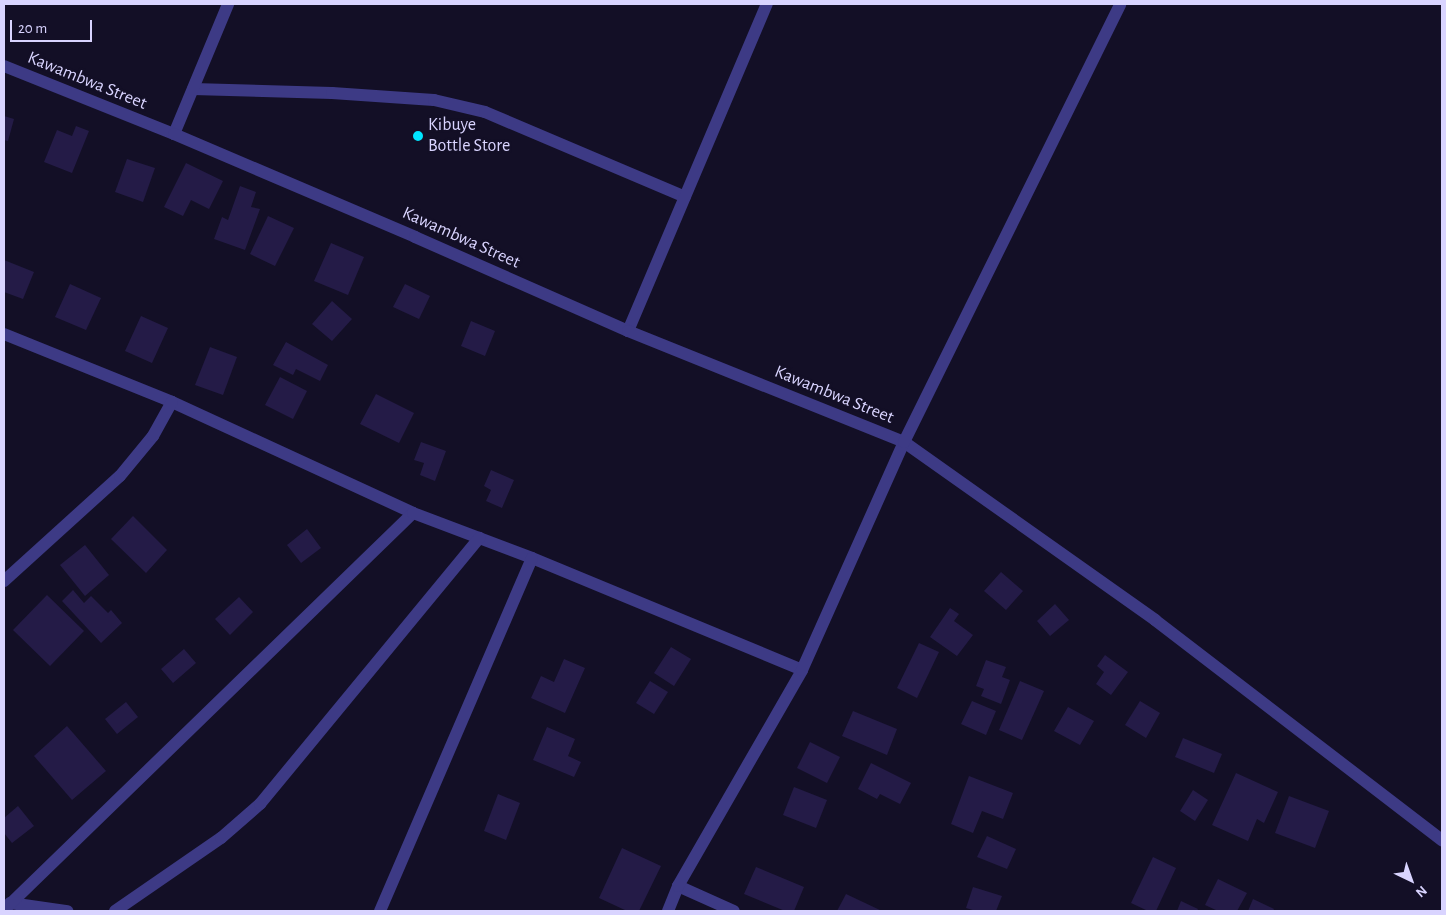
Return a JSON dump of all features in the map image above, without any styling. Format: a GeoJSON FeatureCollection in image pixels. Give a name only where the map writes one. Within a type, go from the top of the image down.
{"type":"FeatureCollection","features":[{"type":"Feature","properties":{"kind":"street"},"geometry":{"type":"LineString","coordinates":[[174,134],[228,4]]}},
{"type":"Feature","properties":{"kind":"street"},"geometry":{"type":"LineString","coordinates":[[628,331],[767,4]]}},
{"type":"Feature","properties":{"kind":"street"},"geometry":{"type":"LineString","coordinates":[[668,911],[678,886],[802,670],[904,442],[1120,4]]}},
{"type":"Feature","properties":{"kind":"street","name":"Kawambwa Street"},"geometry":{"type":"LineString","coordinates":[[4,66],[174,134],[415,236],[628,331],[904,442],[1155,620],[1442,840]]}},
{"type":"Feature","properties":{"kind":"street"},"geometry":{"type":"LineString","coordinates":[[193,90],[332,93],[434,100],[484,112],[685,197]]}},
{"type":"Feature","properties":{"kind":"street"},"geometry":{"type":"LineString","coordinates":[[4,334],[172,402],[413,513],[532,558],[802,670]]}},
{"type":"Feature","properties":{"kind":"street"},"geometry":{"type":"LineString","coordinates":[[4,581],[120,476],[153,436],[172,402]]}},
{"type":"Feature","properties":{"kind":"street"},"geometry":{"type":"LineString","coordinates":[[7,907],[413,513]]}},
{"type":"Feature","properties":{"kind":"street"},"geometry":{"type":"LineString","coordinates":[[115,911],[221,838],[260,804],[479,538]]}},
{"type":"Feature","properties":{"kind":"street"},"geometry":{"type":"LineString","coordinates":[[380,911],[532,558]]}},
{"type":"Feature","properties":{"kind":"street"},"geometry":{"type":"LineString","coordinates":[[678,886],[734,911]]}},
{"type":"Feature","properties":{"kind":"street"},"geometry":{"type":"LineString","coordinates":[[7,907],[67,911]]}},
{"type":"Feature","properties":{"kind":"building"},"geometry":{"type":"Polygon","coordinates":[[[4,116],[14,119],[8,141],[4,140],[4,116]]]}},
{"type":"Feature","properties":{"kind":"building"},"geometry":{"type":"Polygon","coordinates":[[[76,126],[89,131],[72,173],[44,162],[57,130],[72,136],[76,126]]]}},
{"type":"Feature","properties":{"kind":"building"},"geometry":{"type":"Polygon","coordinates":[[[127,159],[155,168],[143,202],[115,192],[127,159]]]}},
{"type":"Feature","properties":{"kind":"building"},"geometry":{"type":"Polygon","coordinates":[[[186,163],[223,181],[209,209],[191,200],[183,216],[164,207],[186,163]]]}},
{"type":"Feature","properties":{"kind":"building"},"geometry":{"type":"Polygon","coordinates":[[[240,186],[256,192],[251,207],[260,209],[245,250],[214,239],[222,217],[228,220],[240,186]]]}},
{"type":"Feature","properties":{"kind":"building"},"geometry":{"type":"Polygon","coordinates":[[[268,216],[294,228],[275,266],[250,254],[268,216]]]}},
{"type":"Feature","properties":{"kind":"building"},"geometry":{"type":"Polygon","coordinates":[[[331,243],[364,257],[348,295],[314,281],[331,243]]]}},
{"type":"Feature","properties":{"kind":"building"},"geometry":{"type":"Polygon","coordinates":[[[4,260],[34,272],[23,299],[4,292],[4,260]]]}},
{"type":"Feature","properties":{"kind":"building"},"geometry":{"type":"Polygon","coordinates":[[[70,284],[101,298],[86,330],[55,317],[70,284]]]}},
{"type":"Feature","properties":{"kind":"building"},"geometry":{"type":"Polygon","coordinates":[[[405,284],[430,296],[419,319],[393,307],[405,284]]]}},
{"type":"Feature","properties":{"kind":"building"},"geometry":{"type":"Polygon","coordinates":[[[332,301],[352,319],[332,341],[312,324],[332,301]]]}},
{"type":"Feature","properties":{"kind":"building"},"geometry":{"type":"Polygon","coordinates":[[[141,316],[168,328],[152,363],[125,351],[141,316]]]}},
{"type":"Feature","properties":{"kind":"building"},"geometry":{"type":"Polygon","coordinates":[[[471,321],[495,331],[485,356],[461,346],[471,321]]]}},
{"type":"Feature","properties":{"kind":"building"},"geometry":{"type":"Polygon","coordinates":[[[286,342],[328,365],[320,381],[296,369],[293,375],[273,365],[286,342]]]}},
{"type":"Feature","properties":{"kind":"building"},"geometry":{"type":"Polygon","coordinates":[[[210,347],[237,357],[223,395],[195,385],[210,347]]]}},
{"type":"Feature","properties":{"kind":"building"},"geometry":{"type":"Polygon","coordinates":[[[280,377],[307,391],[293,419],[265,405],[280,377]]]}},
{"type":"Feature","properties":{"kind":"building"},"geometry":{"type":"Polygon","coordinates":[[[376,394],[414,413],[399,443],[360,424],[376,394]]]}},
{"type":"Feature","properties":{"kind":"building"},"geometry":{"type":"Polygon","coordinates":[[[421,442],[446,451],[435,481],[420,475],[424,463],[414,460],[421,442]]]}},
{"type":"Feature","properties":{"kind":"building"},"geometry":{"type":"Polygon","coordinates":[[[491,470],[514,480],[502,508],[486,501],[491,490],[484,486],[491,470]]]}},
{"type":"Feature","properties":{"kind":"building"},"geometry":{"type":"Polygon","coordinates":[[[133,516],[167,550],[146,573],[111,539],[133,516]]]}},
{"type":"Feature","properties":{"kind":"building"},"geometry":{"type":"Polygon","coordinates":[[[307,529],[321,548],[301,563],[287,545],[307,529]]]}},
{"type":"Feature","properties":{"kind":"building"},"geometry":{"type":"Polygon","coordinates":[[[85,545],[109,575],[85,596],[60,565],[85,545]]]}},
{"type":"Feature","properties":{"kind":"building"},"geometry":{"type":"Polygon","coordinates":[[[1001,572],[1023,591],[1006,610],[984,591],[1001,572]]]}},
{"type":"Feature","properties":{"kind":"building"},"geometry":{"type":"Polygon","coordinates":[[[73,590],[84,603],[91,596],[108,613],[111,610],[122,623],[101,643],[62,601],[73,590]]]}},
{"type":"Feature","properties":{"kind":"building"},"geometry":{"type":"Polygon","coordinates":[[[47,595],[84,631],[50,666],[13,630],[47,595]]]}},
{"type":"Feature","properties":{"kind":"building"},"geometry":{"type":"Polygon","coordinates":[[[239,597],[253,612],[230,635],[215,619],[239,597]]]}},
{"type":"Feature","properties":{"kind":"building"},"geometry":{"type":"Polygon","coordinates":[[[1055,604],[1069,620],[1050,636],[1037,621],[1055,604]]]}},
{"type":"Feature","properties":{"kind":"building"},"geometry":{"type":"Polygon","coordinates":[[[950,608],[959,614],[954,621],[973,635],[957,656],[930,637],[950,608]]]}},
{"type":"Feature","properties":{"kind":"building"},"geometry":{"type":"Polygon","coordinates":[[[919,643],[939,652],[917,698],[897,688],[919,643]]]}},
{"type":"Feature","properties":{"kind":"building"},"geometry":{"type":"Polygon","coordinates":[[[671,647],[691,659],[674,686],[654,673],[671,647]]]}},
{"type":"Feature","properties":{"kind":"building"},"geometry":{"type":"Polygon","coordinates":[[[184,649],[196,663],[173,683],[161,669],[184,649]]]}},
{"type":"Feature","properties":{"kind":"building"},"geometry":{"type":"Polygon","coordinates":[[[1105,655],[1128,672],[1111,695],[1096,684],[1104,672],[1097,666],[1105,655]]]}},
{"type":"Feature","properties":{"kind":"building"},"geometry":{"type":"Polygon","coordinates":[[[564,659],[585,668],[565,713],[531,698],[541,676],[554,682],[564,659]]]}},
{"type":"Feature","properties":{"kind":"building"},"geometry":{"type":"Polygon","coordinates":[[[986,660],[1006,667],[1002,677],[1010,680],[1001,704],[981,696],[984,689],[976,686],[986,660]]]}},
{"type":"Feature","properties":{"kind":"building"},"geometry":{"type":"Polygon","coordinates":[[[650,681],[668,692],[654,714],[636,703],[650,681]]]}},
{"type":"Feature","properties":{"kind":"building"},"geometry":{"type":"Polygon","coordinates":[[[1020,681],[1044,691],[1022,740],[999,730],[1020,681]]]}},
{"type":"Feature","properties":{"kind":"building"},"geometry":{"type":"Polygon","coordinates":[[[972,701],[996,711],[986,735],[961,724],[972,701]]]}},
{"type":"Feature","properties":{"kind":"building"},"geometry":{"type":"Polygon","coordinates":[[[1140,701],[1160,713],[1146,738],[1125,725],[1140,701]]]}},
{"type":"Feature","properties":{"kind":"building"},"geometry":{"type":"Polygon","coordinates":[[[126,702],[138,717],[117,734],[105,719],[126,702]]]}},
{"type":"Feature","properties":{"kind":"building"},"geometry":{"type":"Polygon","coordinates":[[[1068,707],[1094,721],[1080,745],[1054,731],[1068,707]]]}},
{"type":"Feature","properties":{"kind":"building"},"geometry":{"type":"Polygon","coordinates":[[[853,711],[897,729],[887,755],[842,736],[853,711]]]}},
{"type":"Feature","properties":{"kind":"building"},"geometry":{"type":"Polygon","coordinates":[[[67,726],[106,771],[72,800],[34,756],[67,726]]]}},
{"type":"Feature","properties":{"kind":"building"},"geometry":{"type":"Polygon","coordinates":[[[547,727],[575,739],[568,756],[581,762],[574,777],[533,760],[547,727]]]}},
{"type":"Feature","properties":{"kind":"building"},"geometry":{"type":"Polygon","coordinates":[[[1183,738],[1222,754],[1214,773],[1175,757],[1183,738]]]}},
{"type":"Feature","properties":{"kind":"building"},"geometry":{"type":"Polygon","coordinates":[[[810,742],[840,757],[827,783],[797,768],[810,742]]]}},
{"type":"Feature","properties":{"kind":"building"},"geometry":{"type":"Polygon","coordinates":[[[871,763],[911,783],[900,804],[880,794],[877,799],[858,789],[871,763]]]}},
{"type":"Feature","properties":{"kind":"building"},"geometry":{"type":"Polygon","coordinates":[[[1236,773],[1278,792],[1264,823],[1257,819],[1248,841],[1212,825],[1236,773]]]}},
{"type":"Feature","properties":{"kind":"building"},"geometry":{"type":"Polygon","coordinates":[[[969,776],[1013,793],[1003,819],[982,811],[973,833],[951,824],[969,776]]]}},
{"type":"Feature","properties":{"kind":"building"},"geometry":{"type":"Polygon","coordinates":[[[794,787],[827,800],[816,828],[783,815],[794,787]]]}},
{"type":"Feature","properties":{"kind":"building"},"geometry":{"type":"Polygon","coordinates":[[[1193,790],[1208,800],[1195,821],[1180,811],[1193,790]]]}},
{"type":"Feature","properties":{"kind":"building"},"geometry":{"type":"Polygon","coordinates":[[[498,794],[520,803],[506,840],[484,831],[498,794]]]}},
{"type":"Feature","properties":{"kind":"building"},"geometry":{"type":"Polygon","coordinates":[[[1289,796],[1329,811],[1315,848],[1275,833],[1289,796]]]}},
{"type":"Feature","properties":{"kind":"building"},"geometry":{"type":"Polygon","coordinates":[[[18,806],[34,826],[12,843],[4,833],[4,818],[18,806]]]}},
{"type":"Feature","properties":{"kind":"building"},"geometry":{"type":"Polygon","coordinates":[[[987,836],[1016,849],[1007,869],[977,857],[987,836]]]}},
{"type":"Feature","properties":{"kind":"building"},"geometry":{"type":"Polygon","coordinates":[[[622,848],[661,866],[639,911],[627,911],[599,898],[622,848]]]}},
{"type":"Feature","properties":{"kind":"building"},"geometry":{"type":"Polygon","coordinates":[[[1153,857],[1176,868],[1156,911],[1148,911],[1131,903],[1153,857]]]}},
{"type":"Feature","properties":{"kind":"building"},"geometry":{"type":"Polygon","coordinates":[[[756,867],[804,887],[794,911],[785,911],[744,894],[756,867]]]}},
{"type":"Feature","properties":{"kind":"building"},"geometry":{"type":"Polygon","coordinates":[[[1218,879],[1247,893],[1237,911],[1218,911],[1205,905],[1218,879]]]}},
{"type":"Feature","properties":{"kind":"building"},"geometry":{"type":"Polygon","coordinates":[[[973,887],[1002,896],[996,911],[976,911],[966,908],[973,887]]]}},
{"type":"Feature","properties":{"kind":"building"},"geometry":{"type":"Polygon","coordinates":[[[846,894],[882,911],[837,911],[846,894]]]}},
{"type":"Feature","properties":{"kind":"building"},"geometry":{"type":"Polygon","coordinates":[[[1253,899],[1274,909],[1273,911],[1248,911],[1253,899]]]}},
{"type":"Feature","properties":{"kind":"building"},"geometry":{"type":"Polygon","coordinates":[[[1181,901],[1198,909],[1197,911],[1177,911],[1181,901]]]}},
{"type":"Feature","properties":{"kind":"place","name":"Kibuye Bottle Store"},"geometry":{"type":"Point","coordinates":[418,136]}}]}
